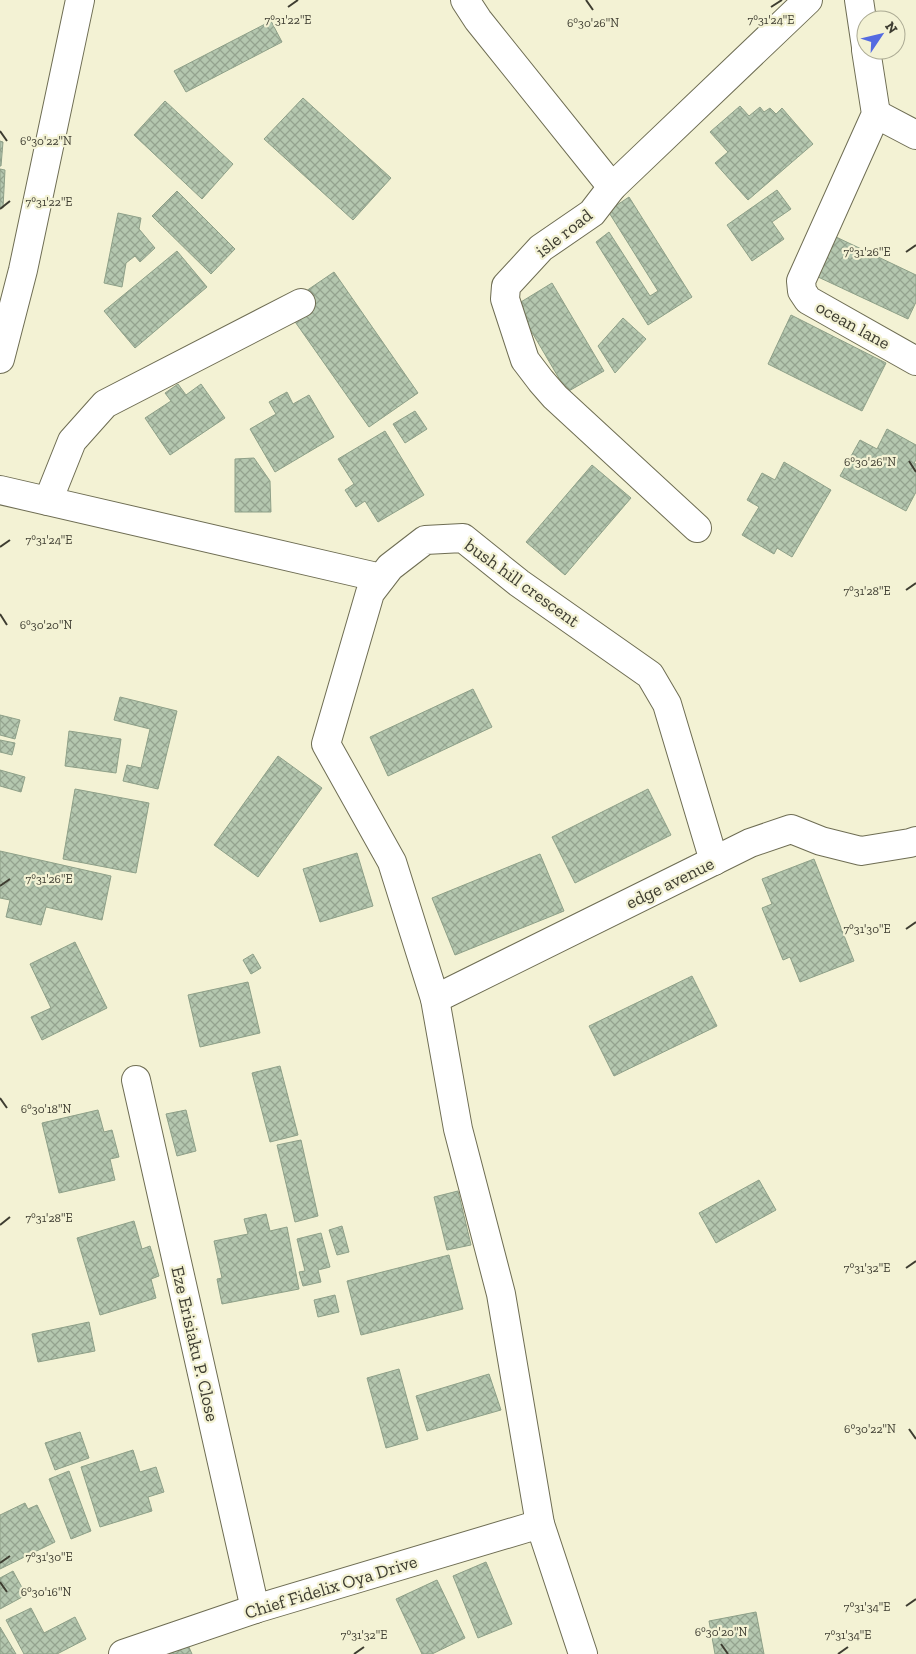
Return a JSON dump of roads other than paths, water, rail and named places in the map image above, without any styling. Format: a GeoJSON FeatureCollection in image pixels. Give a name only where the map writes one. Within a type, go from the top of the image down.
{"type":"FeatureCollection","features":[{"type":"Feature","properties":{"kind":"street"},"geometry":{"type":"LineString","coordinates":[[0,359],[6,314],[23,270],[80,0]]}},
{"type":"Feature","properties":{"kind":"street"},"geometry":{"type":"LineString","coordinates":[[466,0],[478,20],[612,187]]}},
{"type":"Feature","properties":{"kind":"street","name":"isle road"},"geometry":{"type":"LineString","coordinates":[[697,528],[540,381],[525,360],[504,299],[506,286],[541,248],[592,213],[612,187],[808,0]]}},
{"type":"Feature","properties":{"kind":"street"},"geometry":{"type":"LineString","coordinates":[[868,60],[876,114],[916,135]]}},
{"type":"Feature","properties":{"kind":"street","name":"ocean lane"},"geometry":{"type":"LineString","coordinates":[[876,114],[801,281],[802,291],[808,300],[916,361]]}},
{"type":"Feature","properties":{"kind":"street"},"geometry":{"type":"LineString","coordinates":[[48,501],[72,441],[105,404],[301,302]]}},
{"type":"Feature","properties":{"kind":"street"},"geometry":{"type":"LineString","coordinates":[[0,490],[381,578]]}},
{"type":"Feature","properties":{"kind":"street","name":"bush hill crescent"},"geometry":{"type":"LineString","coordinates":[[583,1654],[540,1524],[501,1294],[458,1129],[435,999],[392,862],[326,744],[370,593],[390,567],[425,540],[463,538],[519,583],[650,675],[667,704],[714,861]]}},
{"type":"Feature","properties":{"kind":"street","name":"edge avenue"},"geometry":{"type":"LineString","coordinates":[[435,999],[750,843],[791,829],[821,841],[861,851],[916,841]]}},
{"type":"Feature","properties":{"kind":"street","name":"Eze Erisiaku P. Close"},"geometry":{"type":"LineString","coordinates":[[136,1080],[255,1609]]}},
{"type":"Feature","properties":{"kind":"street","name":"Chief Fidelix Oya Drive"},"geometry":{"type":"LineString","coordinates":[[124,1654],[255,1609],[540,1524]]}}]}
